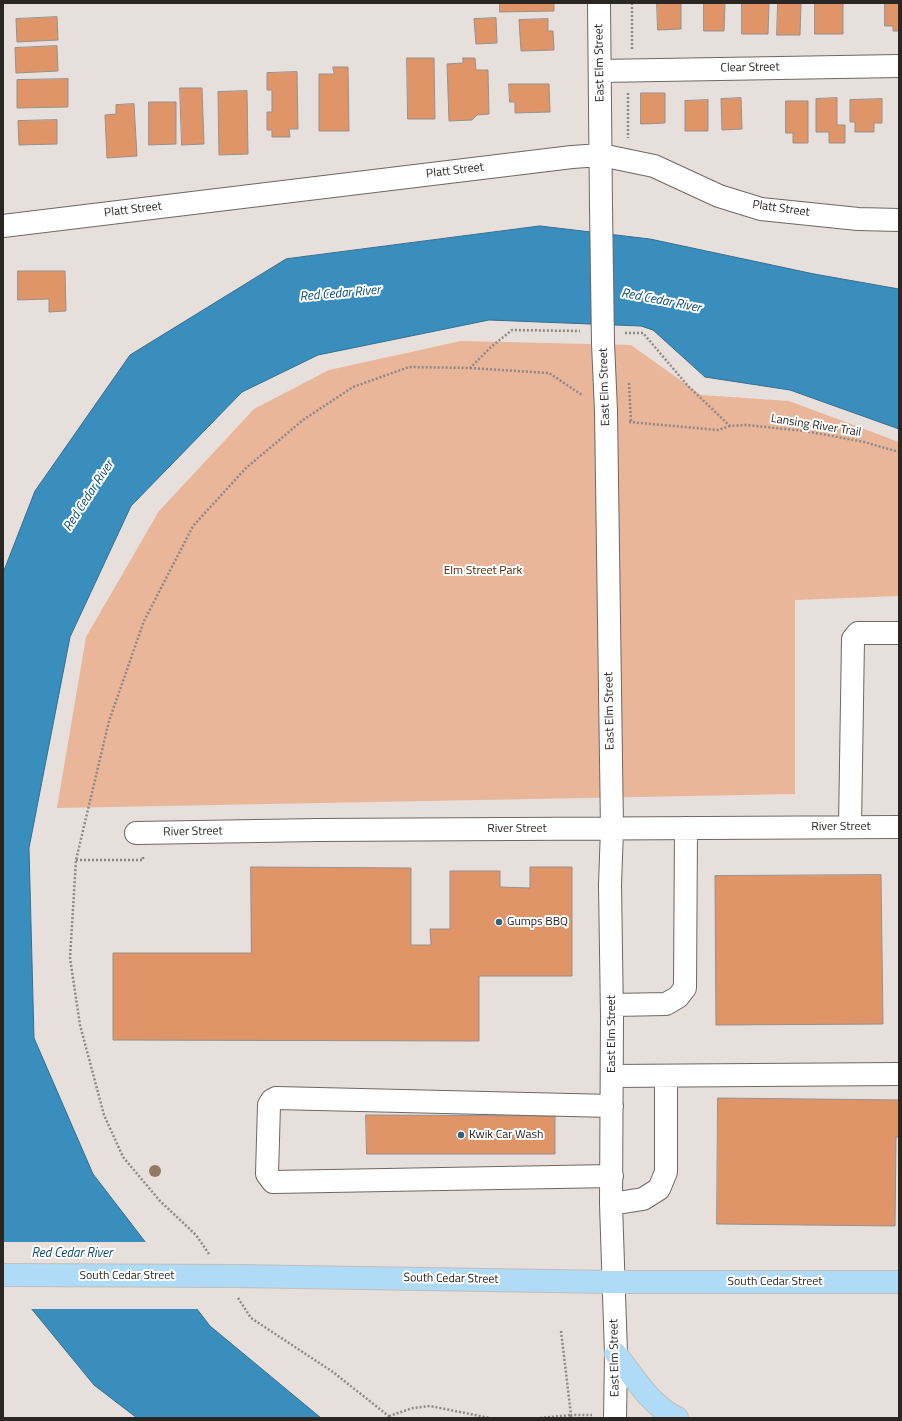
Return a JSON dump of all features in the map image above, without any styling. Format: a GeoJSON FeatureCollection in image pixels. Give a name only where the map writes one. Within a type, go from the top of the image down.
{"type":"FeatureCollection","features":[{"type":"Feature","properties":{"kind":"main road","name":"South Cedar Street"},"geometry":{"type":"LineString","coordinates":[[3,1275],[235,1276],[613,1282],[899,1282]]}},
{"type":"Feature","properties":{"kind":"main road"},"geometry":{"type":"LineString","coordinates":[[616,1354],[654,1402],[663,1410],[678,1418]]}},
{"type":"Feature","properties":{"kind":"street","name":"East Elm Street"},"geometry":{"type":"LineString","coordinates":[[599,3],[603,343],[606,412],[612,829],[610,885],[612,1005],[611,1204],[616,1354],[615,1416]]}},
{"type":"Feature","properties":{"kind":"street","name":"Clear Street"},"geometry":{"type":"LineString","coordinates":[[600,70],[899,66]]}},
{"type":"Feature","properties":{"kind":"street","name":"Platt Street"},"geometry":{"type":"LineString","coordinates":[[3,226],[572,157],[601,155],[654,166],[719,196],[761,209],[858,219],[899,220]]}},
{"type":"Feature","properties":{"kind":"street"},"geometry":{"type":"LineString","coordinates":[[850,827],[853,639],[858,633],[899,633]]}},
{"type":"Feature","properties":{"kind":"street","name":"River Street"},"geometry":{"type":"LineString","coordinates":[[140,833],[326,830],[899,827]]}},
{"type":"Feature","properties":{"kind":"street"},"geometry":{"type":"LineString","coordinates":[[612,1005],[666,1004],[678,998],[685,988],[686,828]]}},
{"type":"Feature","properties":{"kind":"street"},"geometry":{"type":"LineString","coordinates":[[612,1076],[899,1074]]}},
{"type":"Feature","properties":{"kind":"street"},"geometry":{"type":"LineString","coordinates":[[611,1204],[643,1199],[659,1189],[666,1172],[666,1076]]}},
{"type":"Feature","properties":{"kind":"street"},"geometry":{"type":"LineString","coordinates":[[612,1106],[276,1098],[272,1100],[269,1105],[267,1174],[274,1182],[612,1176]]}},
{"type":"Feature","properties":{"kind":"path"},"geometry":{"type":"LineString","coordinates":[[470,368],[549,373],[586,398]]}},
{"type":"Feature","properties":{"kind":"path"},"geometry":{"type":"LineString","coordinates":[[688,386],[730,426]]}},
{"type":"Feature","properties":{"kind":"path","name":"Lansing River Trail"},"geometry":{"type":"LineString","coordinates":[[627,422],[718,430],[730,426],[746,425],[805,431],[864,442],[899,452]]}},
{"type":"Feature","properties":{"kind":"path"},"geometry":{"type":"LineString","coordinates":[[76,860],[144,860],[140,833]]}},
{"type":"Feature","properties":{"kind":"path"},"geometry":{"type":"LineString","coordinates":[[561,1331],[571,1416]]}},
{"type":"Feature","properties":{"kind":"path"},"geometry":{"type":"LineString","coordinates":[[389,1416],[413,1408],[430,1406],[490,1418]]}},
{"type":"Feature","properties":{"kind":"path"},"geometry":{"type":"LineString","coordinates":[[540,1418],[615,1416]]}},
{"type":"Feature","properties":{"kind":"green space","name":"Elm Street Park"},"geometry":{"type":"Polygon","coordinates":[[[461,341],[631,345],[701,395],[789,401],[899,442],[899,596],[795,600],[795,794],[57,808],[86,637],[159,511],[254,409],[329,370],[461,341]]]}},
{"type":"Feature","properties":{"kind":"water","name":"Red Cedar River"},"geometry":{"type":"Polygon","coordinates":[[[540,226],[650,239],[814,274],[899,289],[899,429],[790,390],[705,377],[653,330],[641,326],[489,320],[318,355],[242,392],[131,506],[70,637],[29,848],[34,1038],[93,1174],[210,1326],[321,1418],[137,1418],[94,1385],[3,1274],[3,573],[35,491],[130,355],[286,259],[540,226]]]}},
{"type":"Feature","properties":{"kind":"pier"},"geometry":{"type":"Polygon","coordinates":[[[3,1242],[148,1242],[200,1309],[29,1309],[3,1277],[3,1242]]]}},
{"type":"Feature","properties":{"kind":"building"},"geometry":{"type":"Polygon","coordinates":[[[500,3],[554,3],[554,11],[500,12],[500,3]]]}},
{"type":"Feature","properties":{"kind":"building"},"geometry":{"type":"Polygon","coordinates":[[[657,3],[681,3],[681,29],[658,30],[657,3]]]}},
{"type":"Feature","properties":{"kind":"building"},"geometry":{"type":"Polygon","coordinates":[[[704,3],[725,3],[724,31],[704,31],[704,3]]]}},
{"type":"Feature","properties":{"kind":"building"},"geometry":{"type":"Polygon","coordinates":[[[742,3],[769,3],[768,34],[742,34],[742,3]]]}},
{"type":"Feature","properties":{"kind":"building"},"geometry":{"type":"Polygon","coordinates":[[[778,3],[801,3],[800,35],[777,35],[778,3]]]}},
{"type":"Feature","properties":{"kind":"building"},"geometry":{"type":"Polygon","coordinates":[[[815,3],[843,3],[843,34],[815,34],[815,3]]]}},
{"type":"Feature","properties":{"kind":"building"},"geometry":{"type":"Polygon","coordinates":[[[885,3],[899,3],[899,31],[893,31],[893,26],[885,26],[885,3]]]}},
{"type":"Feature","properties":{"kind":"building"},"geometry":{"type":"Polygon","coordinates":[[[57,17],[58,40],[17,42],[16,19],[57,17]]]}},
{"type":"Feature","properties":{"kind":"building"},"geometry":{"type":"Polygon","coordinates":[[[496,18],[497,43],[476,44],[474,19],[496,18]]]}},
{"type":"Feature","properties":{"kind":"building"},"geometry":{"type":"Polygon","coordinates":[[[548,19],[548,31],[553,31],[554,50],[521,51],[519,20],[548,19]]]}},
{"type":"Feature","properties":{"kind":"building"},"geometry":{"type":"Polygon","coordinates":[[[57,46],[58,71],[16,73],[15,48],[57,46]]]}},
{"type":"Feature","properties":{"kind":"building"},"geometry":{"type":"Polygon","coordinates":[[[407,58],[434,58],[435,119],[408,119],[407,58]]]}},
{"type":"Feature","properties":{"kind":"building"},"geometry":{"type":"Polygon","coordinates":[[[463,58],[475,58],[476,70],[488,70],[489,114],[477,115],[472,120],[449,121],[447,64],[463,63],[463,58]]]}},
{"type":"Feature","properties":{"kind":"building"},"geometry":{"type":"Polygon","coordinates":[[[333,67],[348,67],[349,131],[319,131],[319,74],[334,74],[333,67]]]}},
{"type":"Feature","properties":{"kind":"building"},"geometry":{"type":"Polygon","coordinates":[[[297,72],[298,129],[289,129],[290,137],[272,137],[272,130],[267,130],[267,112],[272,112],[272,90],[267,90],[267,73],[297,72]]]}},
{"type":"Feature","properties":{"kind":"building"},"geometry":{"type":"Polygon","coordinates":[[[68,79],[68,107],[17,108],[17,80],[68,79]]]}},
{"type":"Feature","properties":{"kind":"building"},"geometry":{"type":"Polygon","coordinates":[[[509,84],[549,84],[550,112],[515,113],[515,102],[510,102],[509,84]]]}},
{"type":"Feature","properties":{"kind":"building"},"geometry":{"type":"Polygon","coordinates":[[[180,88],[202,88],[204,144],[182,145],[180,88]]]}},
{"type":"Feature","properties":{"kind":"building"},"geometry":{"type":"Polygon","coordinates":[[[247,91],[248,154],[219,155],[218,92],[247,91]]]}},
{"type":"Feature","properties":{"kind":"building"},"geometry":{"type":"Polygon","coordinates":[[[641,93],[665,93],[665,123],[641,124],[641,93]]]}},
{"type":"Feature","properties":{"kind":"building"},"geometry":{"type":"Polygon","coordinates":[[[741,98],[742,129],[722,130],[721,99],[741,98]]]}},
{"type":"Feature","properties":{"kind":"building"},"geometry":{"type":"Polygon","coordinates":[[[837,98],[837,125],[845,125],[845,143],[829,143],[829,132],[816,132],[816,99],[837,98]]]}},
{"type":"Feature","properties":{"kind":"building"},"geometry":{"type":"Polygon","coordinates":[[[882,99],[882,123],[874,123],[874,132],[855,132],[855,122],[850,122],[850,100],[882,99]]]}},
{"type":"Feature","properties":{"kind":"building"},"geometry":{"type":"Polygon","coordinates":[[[708,100],[708,131],[685,131],[685,101],[708,100]]]}},
{"type":"Feature","properties":{"kind":"building"},"geometry":{"type":"Polygon","coordinates":[[[786,101],[808,101],[808,143],[793,143],[793,133],[786,133],[786,101]]]}},
{"type":"Feature","properties":{"kind":"building"},"geometry":{"type":"Polygon","coordinates":[[[149,102],[176,102],[176,144],[149,145],[149,102]]]}},
{"type":"Feature","properties":{"kind":"building"},"geometry":{"type":"Polygon","coordinates":[[[134,104],[137,156],[107,158],[105,115],[116,114],[116,105],[134,104]]]}},
{"type":"Feature","properties":{"kind":"building"},"geometry":{"type":"Polygon","coordinates":[[[57,120],[57,144],[19,145],[18,121],[57,120]]]}},
{"type":"Feature","properties":{"kind":"building"},"geometry":{"type":"Polygon","coordinates":[[[18,271],[65,271],[66,311],[49,312],[49,299],[18,300],[18,271]]]}},
{"type":"Feature","properties":{"kind":"building"},"geometry":{"type":"Polygon","coordinates":[[[251,867],[411,868],[411,945],[431,945],[430,929],[450,929],[450,871],[500,871],[500,887],[530,888],[530,867],[572,867],[572,976],[479,976],[479,1041],[113,1040],[113,953],[251,953],[251,867]]]}},
{"type":"Feature","properties":{"kind":"building"},"geometry":{"type":"Polygon","coordinates":[[[881,875],[883,1024],[716,1025],[715,876],[881,875]]]}},
{"type":"Feature","properties":{"kind":"building"},"geometry":{"type":"Polygon","coordinates":[[[718,1098],[899,1100],[899,1137],[896,1137],[895,1226],[717,1224],[718,1098]]]}},
{"type":"Feature","properties":{"kind":"building","name":"Kwik Car Wash"},"geometry":{"type":"Polygon","coordinates":[[[366,1115],[555,1116],[555,1154],[367,1154],[366,1115]]]}},
{"type":"Feature","properties":{"kind":"place","name":"Gumps BBQ"},"geometry":{"type":"Point","coordinates":[499,922]}},
{"type":"Feature","properties":{"kind":"place","name":"Kwik Car Wash"},"geometry":{"type":"Point","coordinates":[461,1135]}}]}
